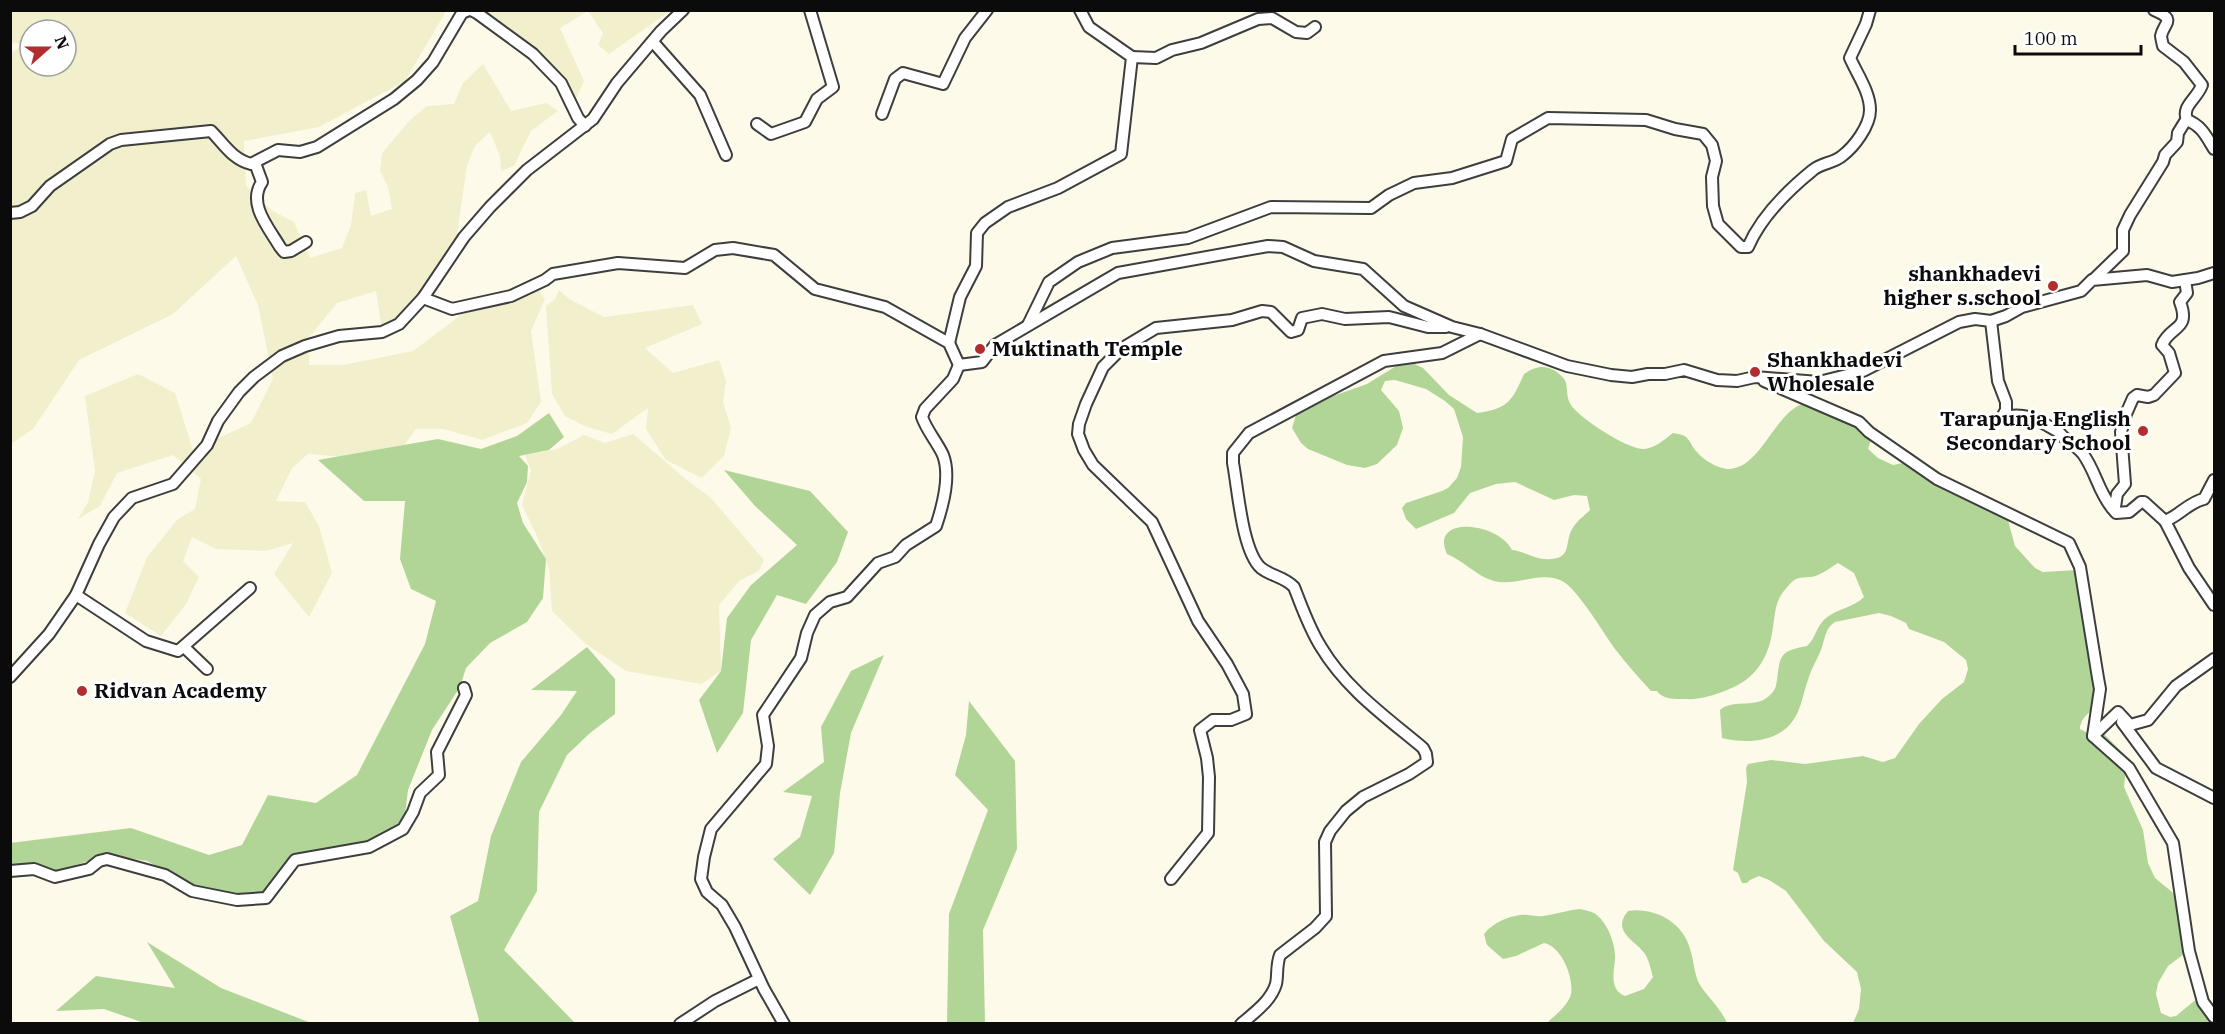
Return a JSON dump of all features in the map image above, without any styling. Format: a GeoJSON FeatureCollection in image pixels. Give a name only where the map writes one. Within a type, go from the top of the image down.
{"type":"FeatureCollection","features":[{"type":"Feature","properties":{"kind":"street"},"geometry":{"type":"LineString","coordinates":[[10,213],[20,212],[32,206],[50,186],[110,144],[121,141],[211,131],[240,162],[251,164],[278,150],[300,152],[317,147],[394,99],[417,80],[433,62],[462,13],[470,10],[532,54],[561,83],[585,126]]}},
{"type":"Feature","properties":{"kind":"street"},"geometry":{"type":"LineString","coordinates":[[10,676],[50,634],[76,596],[99,544],[114,517],[132,498],[173,484],[207,445],[218,421],[254,376],[282,356],[305,346],[355,333],[375,334],[392,328],[405,318],[423,298],[464,237],[490,207],[528,170],[593,119],[618,83],[661,31],[683,10]]}},
{"type":"Feature","properties":{"kind":"street"},"geometry":{"type":"LineString","coordinates":[[757,124],[771,134],[805,122],[817,99],[832,87],[810,10]]}},
{"type":"Feature","properties":{"kind":"street"},"geometry":{"type":"LineString","coordinates":[[882,114],[895,79],[903,74],[943,84],[965,38],[987,10]]}},
{"type":"Feature","properties":{"kind":"street"},"geometry":{"type":"LineString","coordinates":[[1080,10],[1089,27],[1132,57],[1156,58],[1172,50],[1201,43],[1258,19],[1272,18],[1296,32],[1307,33],[1315,27]]}},
{"type":"Feature","properties":{"kind":"street"},"geometry":{"type":"LineString","coordinates":[[1028,325],[1049,282],[1078,262],[1103,252],[1137,244],[1188,238],[1271,207],[1371,208],[1389,195],[1414,183],[1452,178],[1506,161],[1512,140],[1548,118],[1646,120],[1675,129],[1703,134],[1712,145],[1716,161],[1712,177],[1713,206],[1718,224],[1741,247],[1748,247],[1755,231],[1783,199],[1815,168],[1842,157],[1866,124],[1870,110],[1864,86],[1850,58],[1870,10]]}},
{"type":"Feature","properties":{"kind":"street"},"geometry":{"type":"LineString","coordinates":[[2154,10],[2163,14],[2167,19],[2168,24],[2161,37],[2163,46],[2184,62],[2202,85],[2197,96],[2185,108],[2184,114],[2187,120],[2203,129],[2214,149]]}},
{"type":"Feature","properties":{"kind":"street"},"geometry":{"type":"LineString","coordinates":[[653,42],[700,95],[726,155]]}},
{"type":"Feature","properties":{"kind":"street"},"geometry":{"type":"LineString","coordinates":[[949,343],[960,297],[976,266],[977,232],[985,222],[1008,207],[1058,188],[1121,154],[1132,57]]}},
{"type":"Feature","properties":{"kind":"street"},"geometry":{"type":"LineString","coordinates":[[959,365],[981,362],[995,345],[1118,273],[1268,246],[1283,247],[1314,261],[1363,268],[1404,306],[1452,327],[1480,334],[1567,366],[1632,377],[1684,370],[1717,380],[1737,381],[1755,377],[1819,382],[1863,371],[1959,322],[1976,319],[1991,321],[2007,316],[2022,307],[2081,291],[2123,251],[2123,230],[2130,215],[2165,155],[2177,142],[2178,133],[2187,120]]}},
{"type":"Feature","properties":{"kind":"street"},"geometry":{"type":"LineString","coordinates":[[255,163],[262,182],[256,199],[259,211],[280,247],[284,252],[291,251],[306,242]]}},
{"type":"Feature","properties":{"kind":"street"},"geometry":{"type":"LineString","coordinates":[[423,298],[452,309],[511,296],[553,274],[618,263],[685,268],[715,250],[734,248],[774,255],[815,290],[885,307],[949,343],[959,365],[953,380],[925,410],[922,417],[943,456],[946,472],[936,526],[906,545],[895,557],[878,562],[847,597],[830,602],[815,615],[807,633],[801,658],[762,715],[768,746],[766,764],[711,829],[704,856],[701,879],[707,892],[722,905],[735,927],[759,979],[784,1023]]}},
{"type":"Feature","properties":{"kind":"street"},"geometry":{"type":"LineString","coordinates":[[2094,279],[2147,275],[2172,282],[2214,273]]}},
{"type":"Feature","properties":{"kind":"street"},"geometry":{"type":"LineString","coordinates":[[2112,508],[2115,507],[2117,494],[2125,483],[2121,432],[2133,398],[2138,395],[2148,397],[2154,395],[2175,373],[2169,353],[2162,345],[2164,339],[2182,325],[2184,320],[2180,302],[2187,293],[2185,280]]}},
{"type":"Feature","properties":{"kind":"street"},"geometry":{"type":"LineString","coordinates":[[1171,879],[1208,833],[1209,777],[1200,730],[1213,720],[1232,720],[1246,714],[1243,694],[1227,664],[1198,621],[1152,522],[1093,465],[1084,450],[1078,434],[1079,424],[1102,367],[1121,349],[1156,328],[1232,320],[1262,311],[1271,312],[1291,332],[1298,330],[1302,318],[1322,314],[1345,319],[1389,318],[1428,327],[1452,327]]}},
{"type":"Feature","properties":{"kind":"street"},"geometry":{"type":"LineString","coordinates":[[1991,321],[1998,381],[2006,402],[2006,410],[2002,417],[2017,414],[2030,417],[2073,442],[2093,470],[2100,492],[2116,513],[2129,512],[2144,502],[2165,521],[2189,568],[2214,605]]}},
{"type":"Feature","properties":{"kind":"street"},"geometry":{"type":"LineString","coordinates":[[1241,1023],[1264,1004],[1273,991],[1280,956],[1316,928],[1326,916],[1325,842],[1330,831],[1346,811],[1363,797],[1416,771],[1427,762],[1423,748],[1370,706],[1332,664],[1317,640],[1294,587],[1288,581],[1261,567],[1251,555],[1245,537],[1233,453],[1249,433],[1384,361],[1442,353],[1480,334]]}},
{"type":"Feature","properties":{"kind":"street"},"geometry":{"type":"LineString","coordinates":[[1755,377],[1859,422],[1869,432],[1937,479],[2069,543],[2080,567],[2100,689],[2094,736]]}},
{"type":"Feature","properties":{"kind":"street"},"geometry":{"type":"LineString","coordinates":[[2165,521],[2175,517],[2198,500],[2204,499],[2214,480]]}},
{"type":"Feature","properties":{"kind":"street"},"geometry":{"type":"LineString","coordinates":[[76,596],[146,641],[178,651],[250,588]]}},
{"type":"Feature","properties":{"kind":"street"},"geometry":{"type":"LineString","coordinates":[[184,647],[207,669]]}},
{"type":"Feature","properties":{"kind":"street"},"geometry":{"type":"LineString","coordinates":[[2118,712],[2130,725],[2148,720],[2176,686],[2214,659]]}},
{"type":"Feature","properties":{"kind":"street"},"geometry":{"type":"LineString","coordinates":[[10,872],[34,869],[55,877],[89,869],[99,861],[107,859],[165,875],[192,891],[237,900],[266,898],[295,860],[369,847],[403,829],[420,793],[439,775],[437,752],[466,695],[464,688]]}},
{"type":"Feature","properties":{"kind":"street"},"geometry":{"type":"LineString","coordinates":[[2094,736],[2118,712]]}},
{"type":"Feature","properties":{"kind":"street"},"geometry":{"type":"LineString","coordinates":[[2118,712],[2132,738],[2156,768],[2214,798]]}},
{"type":"Feature","properties":{"kind":"street"},"geometry":{"type":"LineString","coordinates":[[2094,736],[2129,768],[2173,843],[2189,951],[2203,1002],[2214,1017]]}},
{"type":"Feature","properties":{"kind":"street"},"geometry":{"type":"LineString","coordinates":[[680,1023],[759,979]]}},
{"type":"Feature","properties":{"kind":"shaded area"},"geometry":{"type":"Polygon","coordinates":[[[14,11],[444,11],[445,13],[405,81],[319,127],[244,141],[246,186],[271,210],[294,222],[310,258],[342,248],[351,225],[355,193],[366,190],[371,216],[392,209],[388,187],[380,171],[382,153],[411,119],[427,106],[454,104],[463,83],[483,64],[511,111],[546,103],[558,111],[531,131],[514,166],[501,171],[500,156],[490,132],[475,146],[467,165],[457,235],[436,272],[401,318],[382,330],[376,291],[337,303],[310,336],[309,365],[343,365],[413,351],[478,299],[531,281],[545,299],[531,331],[541,402],[527,423],[482,440],[444,429],[416,429],[395,458],[369,459],[308,454],[292,468],[276,501],[305,502],[319,526],[332,573],[309,617],[274,574],[293,543],[266,551],[216,549],[192,537],[183,561],[199,577],[186,604],[161,636],[125,613],[147,557],[178,519],[195,509],[201,479],[173,455],[117,473],[100,506],[78,519],[88,502],[95,471],[85,396],[138,374],[175,393],[193,450],[251,423],[273,379],[258,305],[236,256],[173,314],[79,360],[33,429],[11,444],[10,52],[18,48],[18,78],[78,78],[78,18],[18,18],[18,43],[11,42],[11,15],[14,11]]]}},
{"type":"Feature","properties":{"kind":"shaded area"},"geometry":{"type":"Polygon","coordinates":[[[480,11],[588,11],[560,28],[584,81],[576,99],[480,11]]]}},
{"type":"Feature","properties":{"kind":"shaded area"},"geometry":{"type":"Polygon","coordinates":[[[588,11],[670,11],[609,54],[598,45],[603,33],[588,11]]]}},
{"type":"Feature","properties":{"kind":"shaded area"},"geometry":{"type":"Polygon","coordinates":[[[559,290],[569,299],[604,317],[693,305],[702,324],[645,348],[673,373],[719,360],[726,381],[723,402],[731,428],[724,456],[702,478],[666,460],[646,429],[648,408],[612,434],[587,427],[565,416],[552,394],[546,306],[555,299],[559,290]]]}},
{"type":"Feature","properties":{"kind":"shaded area"},"geometry":{"type":"Polygon","coordinates":[[[633,434],[710,497],[764,560],[759,571],[739,581],[719,605],[721,671],[701,684],[626,671],[586,644],[552,611],[549,568],[522,505],[531,470],[525,455],[557,449],[584,435],[605,443],[633,434]]]}},
{"type":"Feature","properties":{"kind":"green space"},"geometry":{"type":"Polygon","coordinates":[[[1406,360],[1423,368],[1449,395],[1477,413],[1496,409],[1508,402],[1524,374],[1537,368],[1548,368],[1557,372],[1564,379],[1568,400],[1576,411],[1617,439],[1628,445],[1645,449],[1656,445],[1673,433],[1680,434],[1688,439],[1703,458],[1725,469],[1743,465],[1754,456],[1786,416],[1798,406],[1813,401],[1831,404],[1871,427],[1872,437],[1868,449],[1878,458],[1893,465],[1918,460],[2006,513],[2015,546],[2035,568],[2043,572],[2078,570],[2086,573],[2102,679],[2093,710],[2084,718],[2080,729],[2086,732],[2103,733],[2127,757],[2124,787],[2143,830],[2148,863],[2155,878],[2183,901],[2192,930],[2193,940],[2188,951],[2168,966],[2158,983],[2156,994],[2161,1013],[2170,1017],[2176,1016],[2194,1001],[2204,998],[2214,1005],[2214,1023],[1853,1023],[1859,1009],[1861,989],[1857,972],[1824,941],[1786,891],[1759,876],[1747,883],[1742,883],[1738,873],[1733,870],[1747,782],[1746,768],[1748,764],[1771,760],[1805,764],[1863,756],[1883,762],[1895,758],[1919,724],[1942,699],[1964,682],[1968,669],[1966,660],[1944,642],[1909,629],[1906,623],[1891,616],[1879,613],[1835,622],[1827,631],[1809,676],[1799,710],[1788,727],[1780,733],[1761,740],[1741,741],[1722,738],[1720,710],[1732,704],[1753,703],[1766,698],[1775,688],[1783,655],[1807,646],[1826,618],[1864,597],[1854,573],[1838,563],[1818,575],[1793,581],[1784,590],[1779,600],[1764,658],[1746,680],[1722,692],[1702,698],[1670,698],[1657,691],[1651,691],[1615,649],[1568,585],[1554,578],[1545,577],[1511,582],[1494,581],[1481,576],[1447,554],[1444,541],[1448,533],[1456,528],[1468,527],[1493,533],[1512,550],[1543,559],[1560,557],[1564,554],[1574,526],[1590,510],[1587,496],[1574,495],[1554,500],[1515,482],[1496,484],[1470,493],[1454,513],[1416,529],[1406,519],[1402,508],[1406,503],[1448,488],[1457,478],[1461,467],[1463,437],[1454,409],[1445,401],[1426,389],[1395,380],[1385,381],[1381,390],[1399,411],[1403,428],[1397,445],[1377,464],[1365,468],[1347,465],[1308,449],[1301,443],[1292,428],[1296,415],[1302,407],[1367,384],[1406,360]]]}},
{"type":"Feature","properties":{"kind":"green space"},"geometry":{"type":"Polygon","coordinates":[[[549,413],[564,437],[549,450],[519,456],[528,466],[527,482],[517,503],[523,523],[546,559],[543,598],[527,622],[490,643],[466,668],[460,687],[432,730],[408,790],[405,815],[396,826],[365,846],[300,855],[259,896],[199,889],[147,861],[106,855],[55,872],[11,868],[10,843],[131,828],[209,855],[242,845],[268,795],[316,803],[357,775],[425,644],[436,601],[411,589],[400,559],[405,501],[364,501],[318,460],[438,439],[481,449],[517,436],[549,413]]]}},
{"type":"Feature","properties":{"kind":"green space"},"geometry":{"type":"Polygon","coordinates":[[[724,470],[810,491],[848,532],[837,562],[806,604],[777,595],[751,640],[743,713],[717,753],[699,700],[721,671],[727,618],[751,585],[797,545],[755,506],[724,470]]]}},
{"type":"Feature","properties":{"kind":"green space"},"geometry":{"type":"Polygon","coordinates":[[[587,647],[615,679],[615,714],[567,755],[539,812],[537,891],[504,950],[575,1023],[478,1023],[450,916],[478,901],[491,836],[521,762],[561,715],[577,691],[531,690],[587,647]]]}},
{"type":"Feature","properties":{"kind":"green space"},"geometry":{"type":"Polygon","coordinates":[[[884,655],[851,733],[840,793],[834,853],[810,895],[773,859],[800,837],[812,796],[783,792],[824,762],[821,727],[851,671],[884,655]]]}},
{"type":"Feature","properties":{"kind":"green space"},"geometry":{"type":"Polygon","coordinates":[[[969,701],[1015,761],[1017,849],[983,930],[985,1023],[947,1023],[949,914],[988,810],[955,775],[966,735],[969,701]]]}},
{"type":"Feature","properties":{"kind":"green space"},"geometry":{"type":"Polygon","coordinates":[[[1580,909],[1594,913],[1607,927],[1615,953],[1615,985],[1617,990],[1625,996],[1644,989],[1653,977],[1645,954],[1623,930],[1623,918],[1628,911],[1648,911],[1674,924],[1686,939],[1700,985],[1727,1023],[1547,1023],[1564,1006],[1571,994],[1568,971],[1561,956],[1550,945],[1544,943],[1516,956],[1503,959],[1487,945],[1484,934],[1496,924],[1515,916],[1543,916],[1580,909]]]}},
{"type":"Feature","properties":{"kind":"green space"},"geometry":{"type":"Polygon","coordinates":[[[147,942],[221,988],[311,1023],[147,1024],[104,1009],[56,1011],[96,976],[175,988],[147,942]]]}},
{"type":"Feature","properties":{"kind":"place","name":"shankhadevi higher s.school"},"geometry":{"type":"Point","coordinates":[2053,286]}},
{"type":"Feature","properties":{"kind":"place","name":"Muktinath Temple"},"geometry":{"type":"Point","coordinates":[980,349]}},
{"type":"Feature","properties":{"kind":"place","name":"Shankhadevi Wholesale"},"geometry":{"type":"Point","coordinates":[1755,372]}},
{"type":"Feature","properties":{"kind":"place","name":"Tarapunja English Secondary School"},"geometry":{"type":"Point","coordinates":[2143,431]}},
{"type":"Feature","properties":{"kind":"place","name":"Ridvan Academy"},"geometry":{"type":"Point","coordinates":[82,691]}}]}
